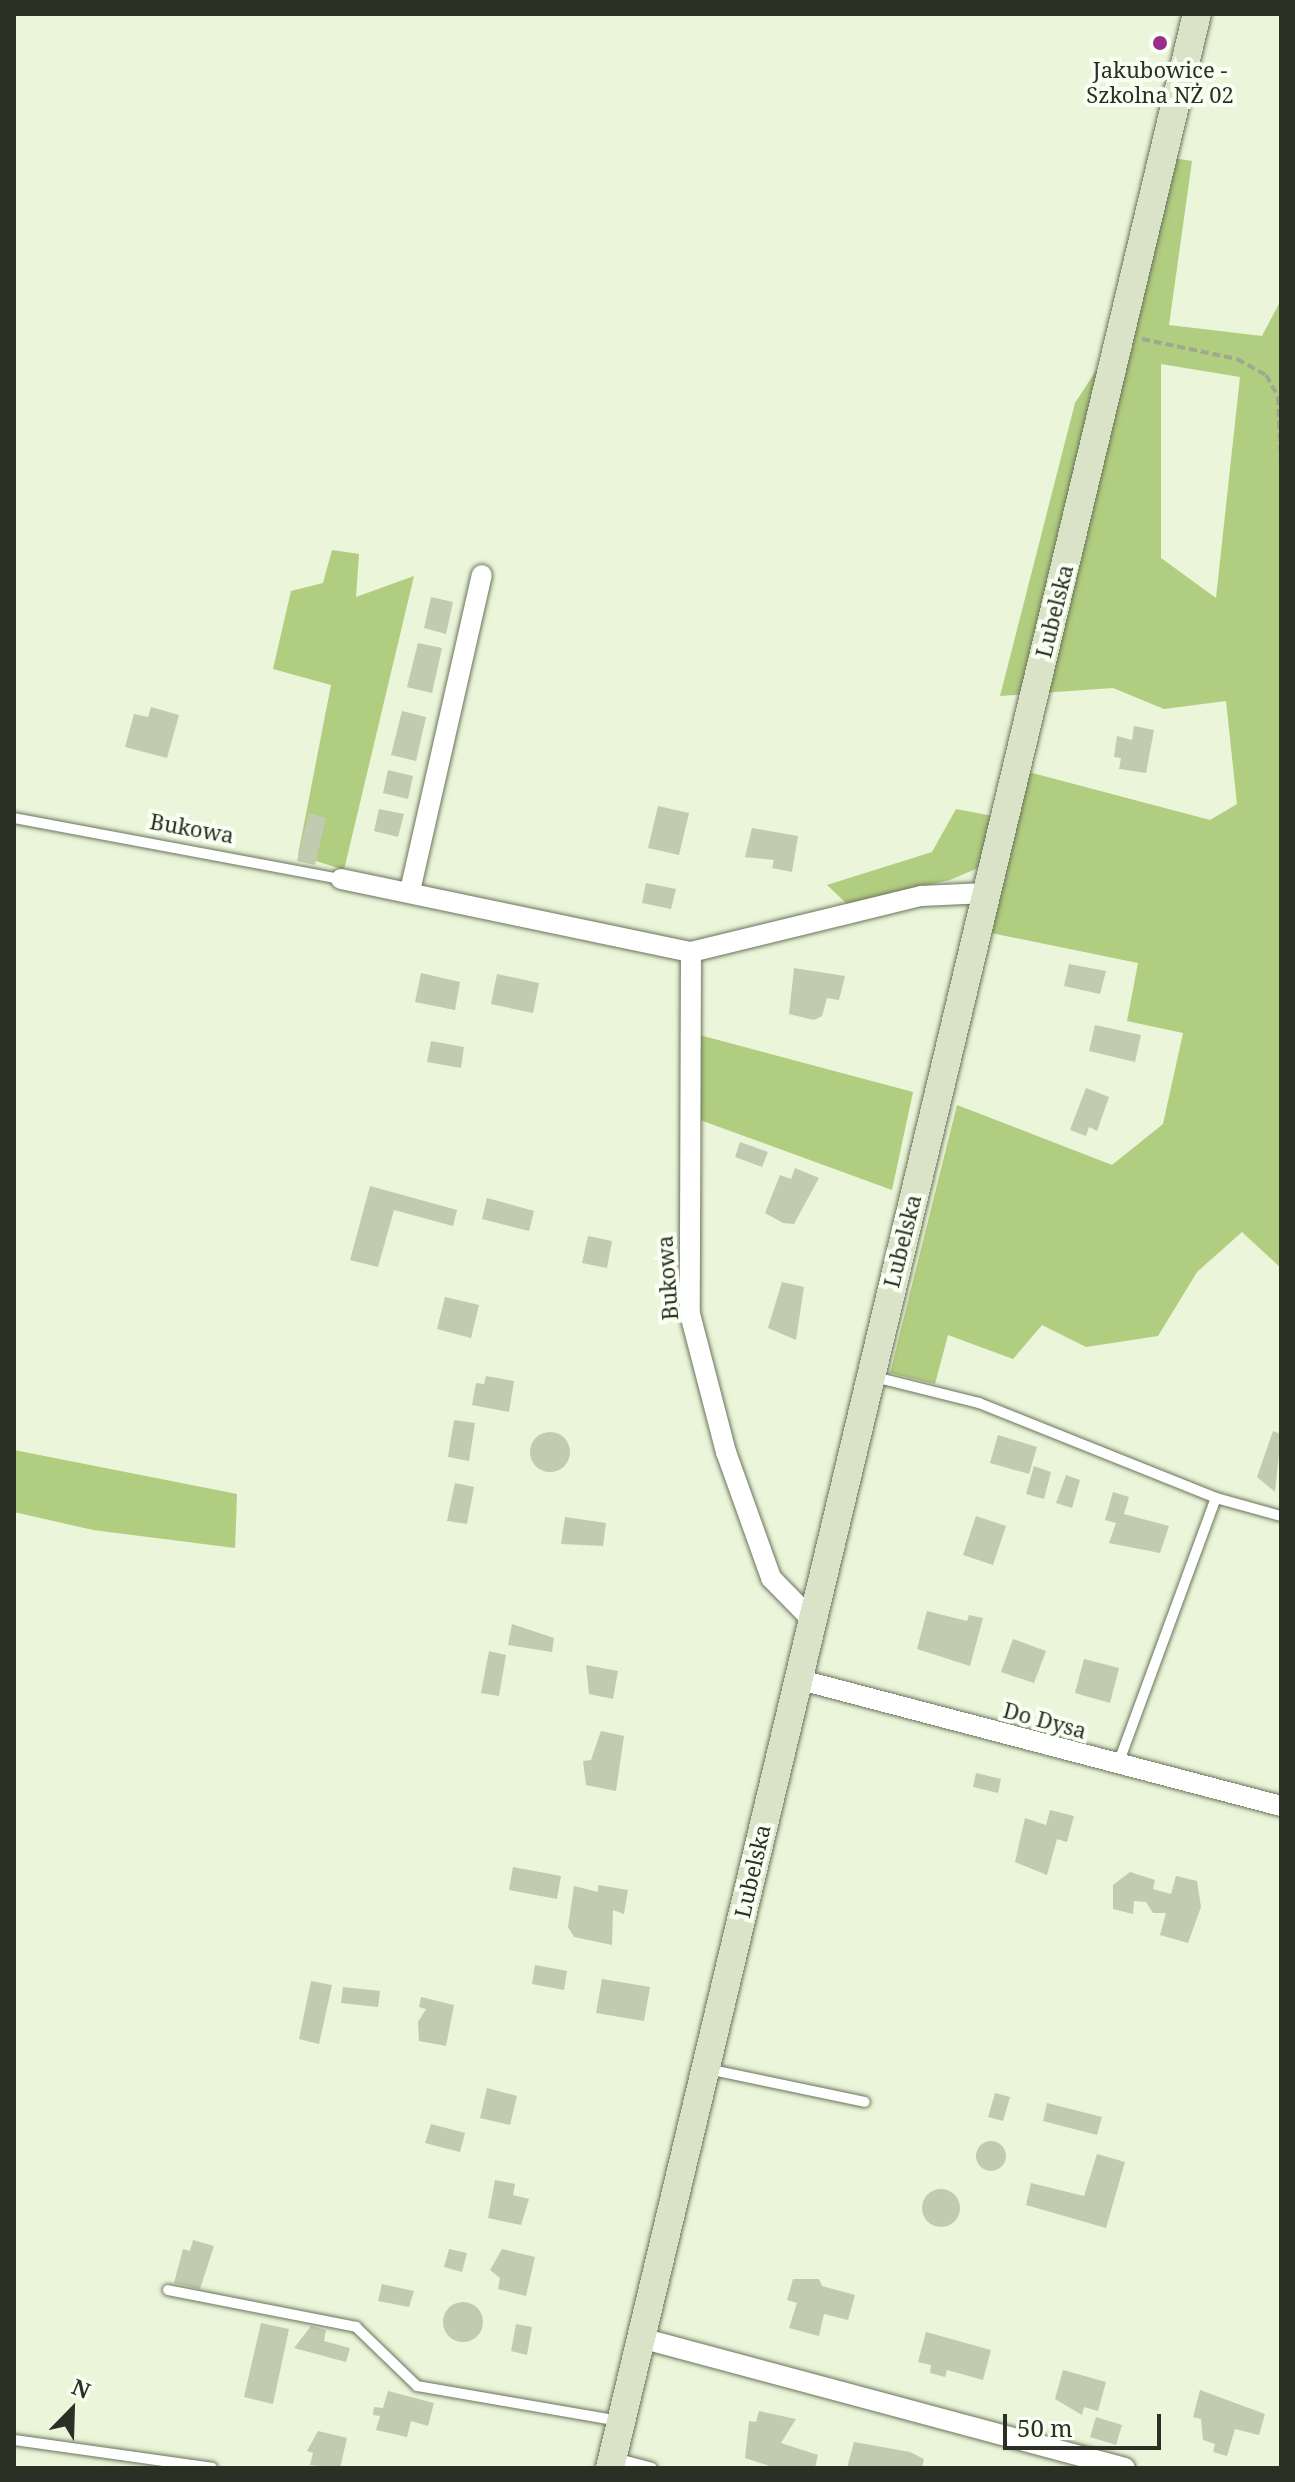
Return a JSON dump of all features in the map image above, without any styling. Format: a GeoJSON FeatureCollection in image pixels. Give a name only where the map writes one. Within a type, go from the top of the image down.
{"type":"FeatureCollection","features":[{"type":"Feature","properties":{"kind":"street","name":"Lubelska"},"geometry":{"type":"LineString","coordinates":[[611,2463],[1197,14]]}},
{"type":"Feature","properties":{"kind":"street"},"geometry":{"type":"LineString","coordinates":[[410,891],[482,575]]}},
{"type":"Feature","properties":{"kind":"street","name":"Bukowa"},"geometry":{"type":"LineString","coordinates":[[341,879],[691,952],[921,896],[986,893]]}},
{"type":"Feature","properties":{"kind":"street","name":"Bukowa"},"geometry":{"type":"LineString","coordinates":[[691,952],[690,1314],[726,1452],[771,1578],[811,1619]]}},
{"type":"Feature","properties":{"kind":"street","name":"Do Dysa"},"geometry":{"type":"LineString","coordinates":[[797,1679],[1281,1806]]}},
{"type":"Feature","properties":{"kind":"street"},"geometry":{"type":"LineString","coordinates":[[641,2338],[1125,2468]]}},
{"type":"Feature","properties":{"kind":"lane","name":"Bukowa"},"geometry":{"type":"LineString","coordinates":[[14,818],[341,879]]}},
{"type":"Feature","properties":{"kind":"lane"},"geometry":{"type":"LineString","coordinates":[[869,1376],[1058,1430],[1216,1498],[1281,1516]]}},
{"type":"Feature","properties":{"kind":"lane"},"geometry":{"type":"LineString","coordinates":[[1118,1764],[1216,1498]]}},
{"type":"Feature","properties":{"kind":"lane"},"geometry":{"type":"LineString","coordinates":[[705,2069],[865,2102]]}},
{"type":"Feature","properties":{"kind":"lane"},"geometry":{"type":"LineString","coordinates":[[168,2290],[356,2327],[417,2386],[621,2421]]}},
{"type":"Feature","properties":{"kind":"lane"},"geometry":{"type":"LineString","coordinates":[[14,2440],[212,2468]]}},
{"type":"Feature","properties":{"kind":"lane"},"geometry":{"type":"LineString","coordinates":[[611,2463],[652,2468]]}},
{"type":"Feature","properties":{"kind":"path"},"geometry":{"type":"LineString","coordinates":[[1121,333],[1237,359],[1266,375],[1278,397],[1281,466]]}},
{"type":"Feature","properties":{"kind":"green space"},"geometry":{"type":"Polygon","coordinates":[[[1167,157],[1192,161],[1169,325],[1262,336],[1281,300],[1281,1268],[1242,1232],[1197,1272],[1158,1336],[1086,1347],[1042,1325],[1013,1359],[948,1335],[935,1384],[890,1373],[957,1105],[1112,1165],[1163,1124],[1183,1033],[1127,1021],[1138,963],[986,932],[998,871],[978,868],[950,880],[847,904],[827,885],[932,852],[956,809],[1008,819],[1021,770],[1210,820],[1237,804],[1226,701],[1164,709],[1113,688],[1000,696],[1075,403],[1099,366],[1167,157]],[[1161,364],[1161,558],[1216,598],[1240,377],[1161,364]]]}},
{"type":"Feature","properties":{"kind":"green space"},"geometry":{"type":"Polygon","coordinates":[[[332,550],[359,554],[356,597],[414,576],[344,870],[298,855],[331,685],[273,669],[291,591],[323,583],[332,550]]]}},
{"type":"Feature","properties":{"kind":"green space"},"geometry":{"type":"Polygon","coordinates":[[[692,1033],[913,1092],[892,1190],[689,1116],[692,1033]]]}},
{"type":"Feature","properties":{"kind":"green space"},"geometry":{"type":"Polygon","coordinates":[[[14,1450],[237,1494],[235,1548],[93,1530],[14,1512],[14,1450]]]}},
{"type":"Feature","properties":{"kind":"building"},"geometry":{"type":"Polygon","coordinates":[[[431,597],[453,602],[446,634],[424,628],[431,597]]]}},
{"type":"Feature","properties":{"kind":"building"},"geometry":{"type":"Polygon","coordinates":[[[418,643],[442,648],[432,693],[407,687],[418,643]]]}},
{"type":"Feature","properties":{"kind":"building"},"geometry":{"type":"Polygon","coordinates":[[[151,707],[179,715],[167,758],[125,747],[134,714],[148,717],[151,707]]]}},
{"type":"Feature","properties":{"kind":"building"},"geometry":{"type":"Polygon","coordinates":[[[402,711],[426,717],[416,761],[391,755],[402,711]]]}},
{"type":"Feature","properties":{"kind":"building"},"geometry":{"type":"Polygon","coordinates":[[[1134,726],[1154,730],[1146,773],[1119,769],[1121,758],[1114,757],[1117,736],[1132,740],[1134,726]]]}},
{"type":"Feature","properties":{"kind":"building"},"geometry":{"type":"Polygon","coordinates":[[[388,770],[413,776],[408,799],[383,793],[388,770]]]}},
{"type":"Feature","properties":{"kind":"building"},"geometry":{"type":"Polygon","coordinates":[[[658,806],[689,813],[679,855],[648,848],[658,806]]]}},
{"type":"Feature","properties":{"kind":"building"},"geometry":{"type":"Polygon","coordinates":[[[379,809],[404,814],[398,837],[374,831],[379,809]]]}},
{"type":"Feature","properties":{"kind":"building"},"geometry":{"type":"Polygon","coordinates":[[[309,813],[326,818],[315,865],[297,861],[309,813]]]}},
{"type":"Feature","properties":{"kind":"building"},"geometry":{"type":"Polygon","coordinates":[[[752,828],[798,836],[792,872],[772,868],[774,860],[745,857],[752,828]]]}},
{"type":"Feature","properties":{"kind":"building"},"geometry":{"type":"Polygon","coordinates":[[[646,883],[676,889],[671,909],[642,903],[646,883]]]}},
{"type":"Feature","properties":{"kind":"building"},"geometry":{"type":"Polygon","coordinates":[[[1069,964],[1106,971],[1100,994],[1064,986],[1069,964]]]}},
{"type":"Feature","properties":{"kind":"building"},"geometry":{"type":"Polygon","coordinates":[[[794,968],[845,976],[839,1000],[827,998],[822,1016],[814,1020],[789,1014],[794,968]]]}},
{"type":"Feature","properties":{"kind":"building"},"geometry":{"type":"Polygon","coordinates":[[[421,973],[460,982],[455,1010],[415,1002],[421,973]]]}},
{"type":"Feature","properties":{"kind":"building"},"geometry":{"type":"Polygon","coordinates":[[[497,974],[539,983],[533,1013],[491,1004],[497,974]]]}},
{"type":"Feature","properties":{"kind":"building"},"geometry":{"type":"Polygon","coordinates":[[[1095,1025],[1141,1035],[1135,1062],[1089,1051],[1095,1025]]]}},
{"type":"Feature","properties":{"kind":"building"},"geometry":{"type":"Polygon","coordinates":[[[431,1041],[464,1047],[461,1068],[427,1062],[431,1041]]]}},
{"type":"Feature","properties":{"kind":"building"},"geometry":{"type":"Polygon","coordinates":[[[1086,1088],[1109,1097],[1097,1131],[1089,1127],[1086,1136],[1070,1130],[1086,1088]]]}},
{"type":"Feature","properties":{"kind":"building"},"geometry":{"type":"Polygon","coordinates":[[[740,1142],[768,1152],[762,1167],[735,1157],[740,1142]]]}},
{"type":"Feature","properties":{"kind":"building"},"geometry":{"type":"Polygon","coordinates":[[[795,1168],[819,1178],[794,1224],[783,1223],[765,1213],[780,1175],[791,1179],[795,1168]]]}},
{"type":"Feature","properties":{"kind":"building"},"geometry":{"type":"Polygon","coordinates":[[[370,1186],[457,1210],[453,1226],[394,1210],[378,1267],[350,1260],[370,1186]]]}},
{"type":"Feature","properties":{"kind":"building"},"geometry":{"type":"Polygon","coordinates":[[[487,1198],[534,1211],[529,1231],[482,1219],[487,1198]]]}},
{"type":"Feature","properties":{"kind":"building"},"geometry":{"type":"Polygon","coordinates":[[[588,1236],[612,1241],[607,1268],[582,1263],[588,1236]]]}},
{"type":"Feature","properties":{"kind":"building"},"geometry":{"type":"Polygon","coordinates":[[[782,1282],[804,1287],[796,1340],[768,1328],[782,1282]]]}},
{"type":"Feature","properties":{"kind":"building"},"geometry":{"type":"Polygon","coordinates":[[[445,1297],[479,1305],[471,1338],[437,1329],[445,1297]]]}},
{"type":"Feature","properties":{"kind":"building"},"geometry":{"type":"Polygon","coordinates":[[[486,1376],[514,1381],[509,1412],[472,1405],[476,1383],[484,1384],[486,1376]]]}},
{"type":"Feature","properties":{"kind":"building"},"geometry":{"type":"Polygon","coordinates":[[[454,1420],[475,1423],[469,1461],[448,1457],[454,1420]]]}},
{"type":"Feature","properties":{"kind":"building"},"geometry":{"type":"Polygon","coordinates":[[[1273,1431],[1281,1434],[1275,1492],[1257,1477],[1273,1431]]]}},
{"type":"Feature","properties":{"kind":"building"},"geometry":{"type":"Polygon","coordinates":[[[550,1432],[564,1438],[570,1452],[564,1466],[550,1472],[536,1466],[530,1452],[536,1438],[550,1432]]]}},
{"type":"Feature","properties":{"kind":"building"},"geometry":{"type":"Polygon","coordinates":[[[998,1435],[1037,1447],[1029,1474],[990,1463],[998,1435]]]}},
{"type":"Feature","properties":{"kind":"building"},"geometry":{"type":"Polygon","coordinates":[[[1034,1466],[1051,1472],[1044,1499],[1026,1494],[1034,1466]]]}},
{"type":"Feature","properties":{"kind":"building"},"geometry":{"type":"Polygon","coordinates":[[[1066,1475],[1080,1480],[1072,1508],[1056,1503],[1066,1475]]]}},
{"type":"Feature","properties":{"kind":"building"},"geometry":{"type":"Polygon","coordinates":[[[455,1483],[474,1487],[467,1524],[447,1521],[455,1483]]]}},
{"type":"Feature","properties":{"kind":"building"},"geometry":{"type":"Polygon","coordinates":[[[1113,1492],[1129,1497],[1124,1514],[1169,1526],[1160,1553],[1109,1543],[1116,1523],[1105,1520],[1113,1492]]]}},
{"type":"Feature","properties":{"kind":"building"},"geometry":{"type":"Polygon","coordinates":[[[976,1516],[1006,1526],[993,1565],[963,1555],[976,1516]]]}},
{"type":"Feature","properties":{"kind":"building"},"geometry":{"type":"Polygon","coordinates":[[[565,1517],[606,1523],[603,1546],[561,1544],[565,1517]]]}},
{"type":"Feature","properties":{"kind":"building"},"geometry":{"type":"Polygon","coordinates":[[[927,1611],[967,1621],[969,1615],[983,1618],[970,1666],[917,1649],[927,1611]]]}},
{"type":"Feature","properties":{"kind":"building"},"geometry":{"type":"Polygon","coordinates":[[[512,1624],[554,1638],[552,1652],[508,1645],[512,1624]]]}},
{"type":"Feature","properties":{"kind":"building"},"geometry":{"type":"Polygon","coordinates":[[[1013,1639],[1046,1651],[1034,1683],[1001,1672],[1013,1639]]]}},
{"type":"Feature","properties":{"kind":"building"},"geometry":{"type":"Polygon","coordinates":[[[489,1651],[506,1655],[499,1696],[481,1693],[489,1651]]]}},
{"type":"Feature","properties":{"kind":"building"},"geometry":{"type":"Polygon","coordinates":[[[1084,1659],[1119,1668],[1110,1703],[1075,1693],[1084,1659]]]}},
{"type":"Feature","properties":{"kind":"building"},"geometry":{"type":"Polygon","coordinates":[[[586,1665],[618,1671],[613,1699],[589,1694],[586,1665]]]}},
{"type":"Feature","properties":{"kind":"building"},"geometry":{"type":"Polygon","coordinates":[[[601,1731],[624,1736],[616,1791],[586,1785],[583,1761],[591,1760],[601,1731]]]}},
{"type":"Feature","properties":{"kind":"building"},"geometry":{"type":"Polygon","coordinates":[[[976,1773],[1001,1779],[998,1793],[973,1787],[976,1773]]]}},
{"type":"Feature","properties":{"kind":"building"},"geometry":{"type":"Polygon","coordinates":[[[1050,1810],[1074,1816],[1067,1842],[1057,1839],[1047,1875],[1015,1862],[1025,1818],[1046,1825],[1050,1810]]]}},
{"type":"Feature","properties":{"kind":"building"},"geometry":{"type":"Polygon","coordinates":[[[513,1867],[561,1876],[557,1899],[509,1890],[513,1867]]]}},
{"type":"Feature","properties":{"kind":"building"},"geometry":{"type":"Polygon","coordinates":[[[1130,1872],[1155,1880],[1153,1889],[1171,1894],[1176,1876],[1197,1881],[1201,1907],[1188,1943],[1160,1935],[1166,1913],[1153,1913],[1146,1902],[1134,1901],[1133,1914],[1113,1909],[1113,1885],[1130,1872]]]}},
{"type":"Feature","properties":{"kind":"building"},"geometry":{"type":"Polygon","coordinates":[[[598,1885],[628,1890],[624,1914],[613,1910],[612,1945],[574,1937],[568,1927],[574,1886],[598,1892],[598,1885]]]}},
{"type":"Feature","properties":{"kind":"building"},"geometry":{"type":"Polygon","coordinates":[[[535,1965],[567,1971],[564,1990],[532,1984],[535,1965]]]}},
{"type":"Feature","properties":{"kind":"building"},"geometry":{"type":"Polygon","coordinates":[[[602,1979],[650,1987],[644,2021],[596,2013],[602,1979]]]}},
{"type":"Feature","properties":{"kind":"building"},"geometry":{"type":"Polygon","coordinates":[[[311,1981],[332,1985],[319,2044],[299,2039],[311,1981]]]}},
{"type":"Feature","properties":{"kind":"building"},"geometry":{"type":"Polygon","coordinates":[[[343,1987],[380,1991],[378,2007],[341,2003],[343,1987]]]}},
{"type":"Feature","properties":{"kind":"building"},"geometry":{"type":"Polygon","coordinates":[[[421,1997],[454,2005],[446,2046],[419,2041],[418,2022],[426,2009],[419,2007],[421,1997]]]}},
{"type":"Feature","properties":{"kind":"building"},"geometry":{"type":"Polygon","coordinates":[[[487,2088],[517,2096],[510,2125],[480,2118],[487,2088]]]}},
{"type":"Feature","properties":{"kind":"building"},"geometry":{"type":"Polygon","coordinates":[[[995,2093],[1010,2097],[1003,2121],[988,2117],[995,2093]]]}},
{"type":"Feature","properties":{"kind":"building"},"geometry":{"type":"Polygon","coordinates":[[[1047,2103],[1102,2117],[1097,2135],[1043,2121],[1047,2103]]]}},
{"type":"Feature","properties":{"kind":"building"},"geometry":{"type":"Polygon","coordinates":[[[431,2124],[465,2133],[460,2152],[425,2143],[431,2124]]]}},
{"type":"Feature","properties":{"kind":"building"},"geometry":{"type":"Polygon","coordinates":[[[991,2141],[997,2142],[1005,2150],[1005,2162],[997,2170],[991,2171],[985,2170],[977,2162],[976,2156],[977,2150],[985,2142],[991,2141]]]}},
{"type":"Feature","properties":{"kind":"building"},"geometry":{"type":"Polygon","coordinates":[[[1097,2154],[1125,2162],[1106,2228],[1026,2205],[1031,2183],[1084,2196],[1097,2154]]]}},
{"type":"Feature","properties":{"kind":"building"},"geometry":{"type":"Polygon","coordinates":[[[495,2180],[515,2184],[513,2195],[529,2199],[521,2225],[488,2218],[495,2180]]]}},
{"type":"Feature","properties":{"kind":"building"},"geometry":{"type":"Polygon","coordinates":[[[941,2189],[955,2194],[960,2208],[955,2222],[941,2227],[927,2222],[922,2208],[927,2194],[941,2189]]]}},
{"type":"Feature","properties":{"kind":"building"},"geometry":{"type":"Polygon","coordinates":[[[193,2240],[214,2246],[200,2289],[174,2283],[183,2249],[190,2251],[193,2240]]]}},
{"type":"Feature","properties":{"kind":"building"},"geometry":{"type":"Polygon","coordinates":[[[449,2249],[467,2253],[462,2272],[444,2267],[449,2249]]]}},
{"type":"Feature","properties":{"kind":"building"},"geometry":{"type":"Polygon","coordinates":[[[502,2249],[535,2257],[526,2296],[498,2289],[500,2278],[490,2270],[502,2249]]]}},
{"type":"Feature","properties":{"kind":"building"},"geometry":{"type":"Polygon","coordinates":[[[793,2279],[819,2279],[822,2286],[855,2295],[848,2320],[824,2314],[819,2336],[789,2328],[797,2303],[787,2300],[793,2279]]]}},
{"type":"Feature","properties":{"kind":"building"},"geometry":{"type":"Polygon","coordinates":[[[382,2284],[414,2291],[409,2307],[378,2301],[382,2284]]]}},
{"type":"Feature","properties":{"kind":"building"},"geometry":{"type":"Polygon","coordinates":[[[463,2302],[477,2308],[483,2322],[477,2336],[463,2342],[449,2336],[443,2322],[449,2308],[463,2302]]]}},
{"type":"Feature","properties":{"kind":"building"},"geometry":{"type":"Polygon","coordinates":[[[261,2323],[289,2329],[273,2404],[244,2397],[261,2323]]]}},
{"type":"Feature","properties":{"kind":"building"},"geometry":{"type":"Polygon","coordinates":[[[516,2324],[532,2327],[527,2355],[511,2351],[516,2324]]]}},
{"type":"Feature","properties":{"kind":"building"},"geometry":{"type":"Polygon","coordinates":[[[311,2326],[326,2330],[324,2341],[350,2348],[346,2362],[294,2348],[311,2326]]]}},
{"type":"Feature","properties":{"kind":"building"},"geometry":{"type":"Polygon","coordinates":[[[926,2332],[991,2350],[983,2380],[947,2370],[945,2377],[930,2373],[931,2365],[918,2362],[926,2332]]]}},
{"type":"Feature","properties":{"kind":"building"},"geometry":{"type":"Polygon","coordinates":[[[1063,2370],[1106,2382],[1098,2411],[1084,2407],[1082,2415],[1055,2399],[1063,2370]]]}},
{"type":"Feature","properties":{"kind":"building"},"geometry":{"type":"Polygon","coordinates":[[[1200,2390],[1265,2414],[1259,2435],[1235,2429],[1227,2456],[1213,2452],[1215,2444],[1203,2440],[1201,2419],[1193,2417],[1200,2390]]]}},
{"type":"Feature","properties":{"kind":"building"},"geometry":{"type":"Polygon","coordinates":[[[388,2391],[434,2403],[428,2426],[411,2421],[407,2437],[376,2430],[380,2416],[373,2415],[374,2407],[383,2408],[388,2391]]]}},
{"type":"Feature","properties":{"kind":"building"},"geometry":{"type":"Polygon","coordinates":[[[759,2411],[796,2419],[781,2443],[818,2455],[815,2468],[776,2468],[745,2458],[749,2421],[756,2422],[759,2411]]]}},
{"type":"Feature","properties":{"kind":"building"},"geometry":{"type":"Polygon","coordinates":[[[1096,2417],[1122,2425],[1116,2445],[1090,2437],[1096,2417]]]}},
{"type":"Feature","properties":{"kind":"building"},"geometry":{"type":"Polygon","coordinates":[[[318,2431],[347,2438],[340,2468],[310,2465],[313,2453],[307,2451],[318,2431]]]}},
{"type":"Feature","properties":{"kind":"building"},"geometry":{"type":"Polygon","coordinates":[[[854,2442],[910,2452],[924,2459],[922,2468],[847,2468],[854,2442]]]}},
{"type":"Feature","properties":{"kind":"place","name":"Jakubowice - Szkolna NŻ 02"},"geometry":{"type":"Point","coordinates":[1160,43]}}]}
